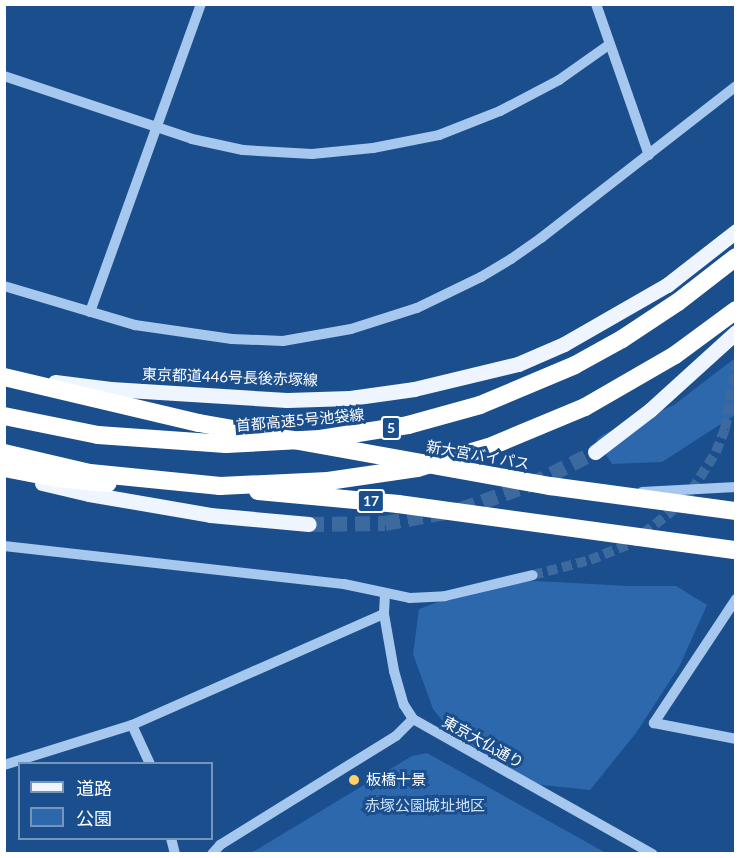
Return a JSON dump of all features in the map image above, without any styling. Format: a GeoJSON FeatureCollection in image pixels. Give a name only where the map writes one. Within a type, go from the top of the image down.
{"type":"FeatureCollection","features":[{"type":"Feature","properties":{"kind":"highway","name":"首都高速5号池袋線"},"geometry":{"type":"LineString","coordinates":[[4,416],[98,435],[226,444],[320,439],[408,425],[480,405],[575,365],[622,339],[678,302],[735,257]]}},
{"type":"Feature","properties":{"kind":"highway"},"geometry":{"type":"LineString","coordinates":[[4,453],[90,473],[220,486],[328,481],[417,468],[489,447],[585,407],[675,355],[735,310]]}},
{"type":"Feature","properties":{"kind":"highway","name":"新大宮バイパス"},"geometry":{"type":"LineString","coordinates":[[4,376],[199,423],[539,484],[735,511]]}},
{"type":"Feature","properties":{"kind":"highway","name":"17"},"geometry":{"type":"LineString","coordinates":[[4,470],[141,487],[221,488],[374,501],[735,550]]}},
{"type":"Feature","properties":{"kind":"main road","name":"東京都道446号長後赤塚線"},"geometry":{"type":"LineString","coordinates":[[4,376],[111,389],[287,400],[350,398],[414,389],[518,364],[564,344],[612,319],[667,285],[735,231]]}},
{"type":"Feature","properties":{"kind":"main road"},"geometry":{"type":"LineString","coordinates":[[595,452],[650,410],[735,332]]}},
{"type":"Feature","properties":{"kind":"main road"},"geometry":{"type":"LineString","coordinates":[[4,470],[89,494],[199,513],[309,524]]}},
{"type":"Feature","properties":{"kind":"street"},"geometry":{"type":"LineString","coordinates":[[90,312],[154,128],[201,4]]}},
{"type":"Feature","properties":{"kind":"street"},"geometry":{"type":"LineString","coordinates":[[596,4],[649,155]]}},
{"type":"Feature","properties":{"kind":"street"},"geometry":{"type":"LineString","coordinates":[[4,76],[154,128],[243,150],[312,154],[373,148],[439,135],[500,111],[559,80],[610,44]]}},
{"type":"Feature","properties":{"kind":"street"},"geometry":{"type":"LineString","coordinates":[[4,286],[135,325],[231,339],[283,341],[351,329],[417,308],[481,277],[541,238],[735,86]]}},
{"type":"Feature","properties":{"kind":"street"},"geometry":{"type":"LineString","coordinates":[[612,495],[735,487]]}},
{"type":"Feature","properties":{"kind":"street"},"geometry":{"type":"LineString","coordinates":[[4,546],[344,584],[410,598],[445,596],[533,575]]}},
{"type":"Feature","properties":{"kind":"street"},"geometry":{"type":"LineString","coordinates":[[212,854],[220,845],[396,736],[413,719],[399,693],[384,614],[385,594]]}},
{"type":"Feature","properties":{"kind":"street"},"geometry":{"type":"LineString","coordinates":[[735,599],[654,723],[735,739]]}},
{"type":"Feature","properties":{"kind":"street"},"geometry":{"type":"LineString","coordinates":[[4,765],[132,725],[384,614]]}},
{"type":"Feature","properties":{"kind":"street","name":"東京大仏通り"},"geometry":{"type":"LineString","coordinates":[[413,719],[653,854]]}},
{"type":"Feature","properties":{"kind":"street"},"geometry":{"type":"LineString","coordinates":[[132,725],[149,762]]}},
{"type":"Feature","properties":{"kind":"green space"},"geometry":{"type":"Polygon","coordinates":[[[735,358],[735,415],[662,462],[612,464],[596,440],[604,434],[674,405],[735,358]]]}},
{"type":"Feature","properties":{"kind":"green space"},"geometry":{"type":"Polygon","coordinates":[[[499,579],[629,586],[676,586],[707,605],[679,667],[636,733],[590,790],[532,784],[452,733],[433,709],[413,654],[419,609],[499,579]]]}},
{"type":"Feature","properties":{"kind":"green space","name":"赤塚公園城址地区"},"geometry":{"type":"Polygon","coordinates":[[[427,753],[606,853],[251,853],[412,756],[427,753]]]}},
{"type":"Feature","properties":{"kind":"tunnel"},"geometry":{"type":"LineString","coordinates":[[533,575],[590,560],[632,543],[673,510],[692,490],[716,452],[725,429],[736,364]]}},
{"type":"Feature","properties":{"kind":"tunnel"},"geometry":{"type":"LineString","coordinates":[[309,524],[385,523],[461,509],[531,484],[595,452]]}},
{"type":"Feature","properties":{"kind":"place","name":"板橋十景"},"geometry":{"type":"Point","coordinates":[354,780]}}]}
